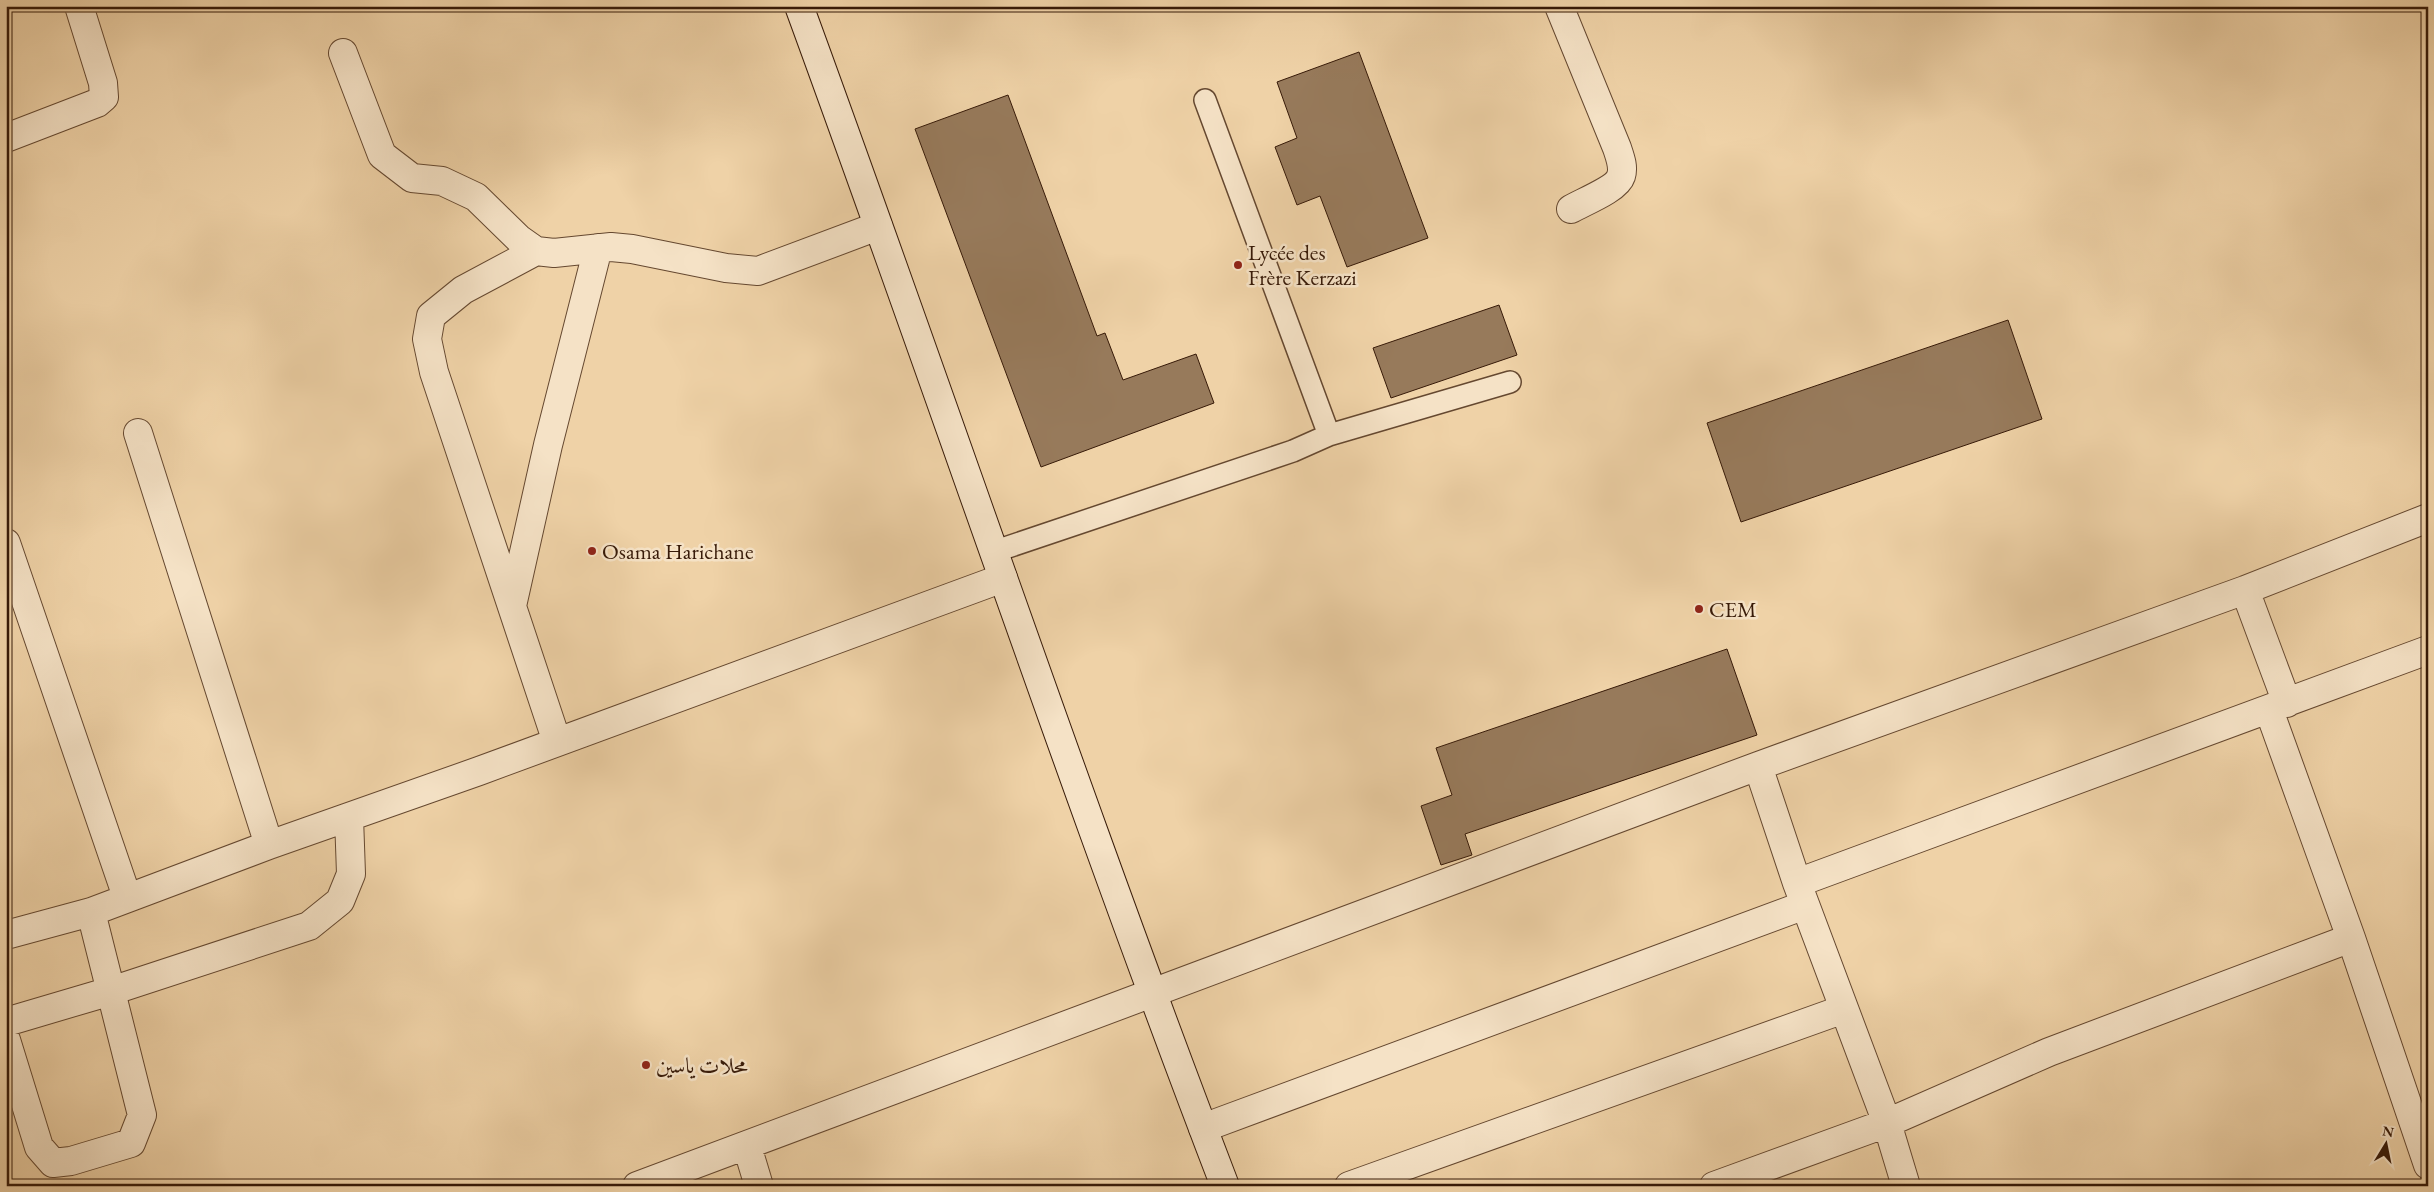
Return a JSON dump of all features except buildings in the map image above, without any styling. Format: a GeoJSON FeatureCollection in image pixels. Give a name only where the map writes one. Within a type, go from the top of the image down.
{"type":"FeatureCollection","features":[{"type":"Feature","properties":{"kind":"street"},"geometry":{"type":"LineString","coordinates":[[6,138],[97,102],[104,97],[103,83],[79,6]]}},
{"type":"Feature","properties":{"kind":"street"},"geometry":{"type":"LineString","coordinates":[[798,6],[1151,994],[1225,1186]]}},
{"type":"Feature","properties":{"kind":"street"},"geometry":{"type":"LineString","coordinates":[[1559,6],[1618,148],[1622,165],[1621,177],[1613,187],[1571,209]]}},
{"type":"Feature","properties":{"kind":"street"},"geometry":{"type":"LineString","coordinates":[[343,53],[382,155],[412,178],[442,181],[476,197],[519,239],[536,251]]}},
{"type":"Feature","properties":{"kind":"street"},"geometry":{"type":"LineString","coordinates":[[557,742],[434,372],[426,339],[431,316],[463,290],[536,251],[554,252],[598,248],[632,248],[740,271],[758,271],[878,226]]}},
{"type":"Feature","properties":{"kind":"street"},"geometry":{"type":"LineString","coordinates":[[512,606],[548,445],[598,248]]}},
{"type":"Feature","properties":{"kind":"street"},"geometry":{"type":"LineString","coordinates":[[138,433],[269,845]]}},
{"type":"Feature","properties":{"kind":"street"},"geometry":{"type":"LineString","coordinates":[[637,1186],[1758,766],[2245,590],[2428,518]]}},
{"type":"Feature","properties":{"kind":"street"},"geometry":{"type":"LineString","coordinates":[[6,543],[127,897]]}},
{"type":"Feature","properties":{"kind":"street"},"geometry":{"type":"LineString","coordinates":[[6,936],[91,912],[127,897],[1003,578]]}},
{"type":"Feature","properties":{"kind":"street"},"geometry":{"type":"LineString","coordinates":[[2245,590],[2278,707],[2351,938],[2428,1165]]}},
{"type":"Feature","properties":{"kind":"street"},"geometry":{"type":"LineString","coordinates":[[1203,1128],[2428,650]]}},
{"type":"Feature","properties":{"kind":"street"},"geometry":{"type":"LineString","coordinates":[[1758,766],[1801,894],[1887,1123],[1906,1186]]}},
{"type":"Feature","properties":{"kind":"street"},"geometry":{"type":"LineString","coordinates":[[6,1022],[111,991],[309,926],[340,900],[351,874],[349,817]]}},
{"type":"Feature","properties":{"kind":"street"},"geometry":{"type":"LineString","coordinates":[[6,1040],[39,1148],[53,1163],[71,1161],[130,1143],[142,1115],[91,912]]}},
{"type":"Feature","properties":{"kind":"street"},"geometry":{"type":"LineString","coordinates":[[1714,1186],[1887,1123],[2049,1052],[2351,938]]}},
{"type":"Feature","properties":{"kind":"street"},"geometry":{"type":"LineString","coordinates":[[1349,1186],[1844,1009]]}},
{"type":"Feature","properties":{"kind":"street"},"geometry":{"type":"LineString","coordinates":[[747,1146],[759,1186]]}},
{"type":"Feature","properties":{"kind":"lane"},"geometry":{"type":"LineString","coordinates":[[1205,100],[1329,435]]}},
{"type":"Feature","properties":{"kind":"lane"},"geometry":{"type":"LineString","coordinates":[[993,552],[1292,451],[1329,435],[1510,382]]}},
{"type":"Feature","properties":{"kind":"place","name":"Lycée des Frère Kerzazi"},"geometry":{"type":"Point","coordinates":[1238,265]}},
{"type":"Feature","properties":{"kind":"place","name":"Osama Harichane"},"geometry":{"type":"Point","coordinates":[592,551]}},
{"type":"Feature","properties":{"kind":"place","name":"CEM"},"geometry":{"type":"Point","coordinates":[1699,609]}},
{"type":"Feature","properties":{"kind":"place","name":"محلات ياسين"},"geometry":{"type":"Point","coordinates":[646,1065]}}]}
